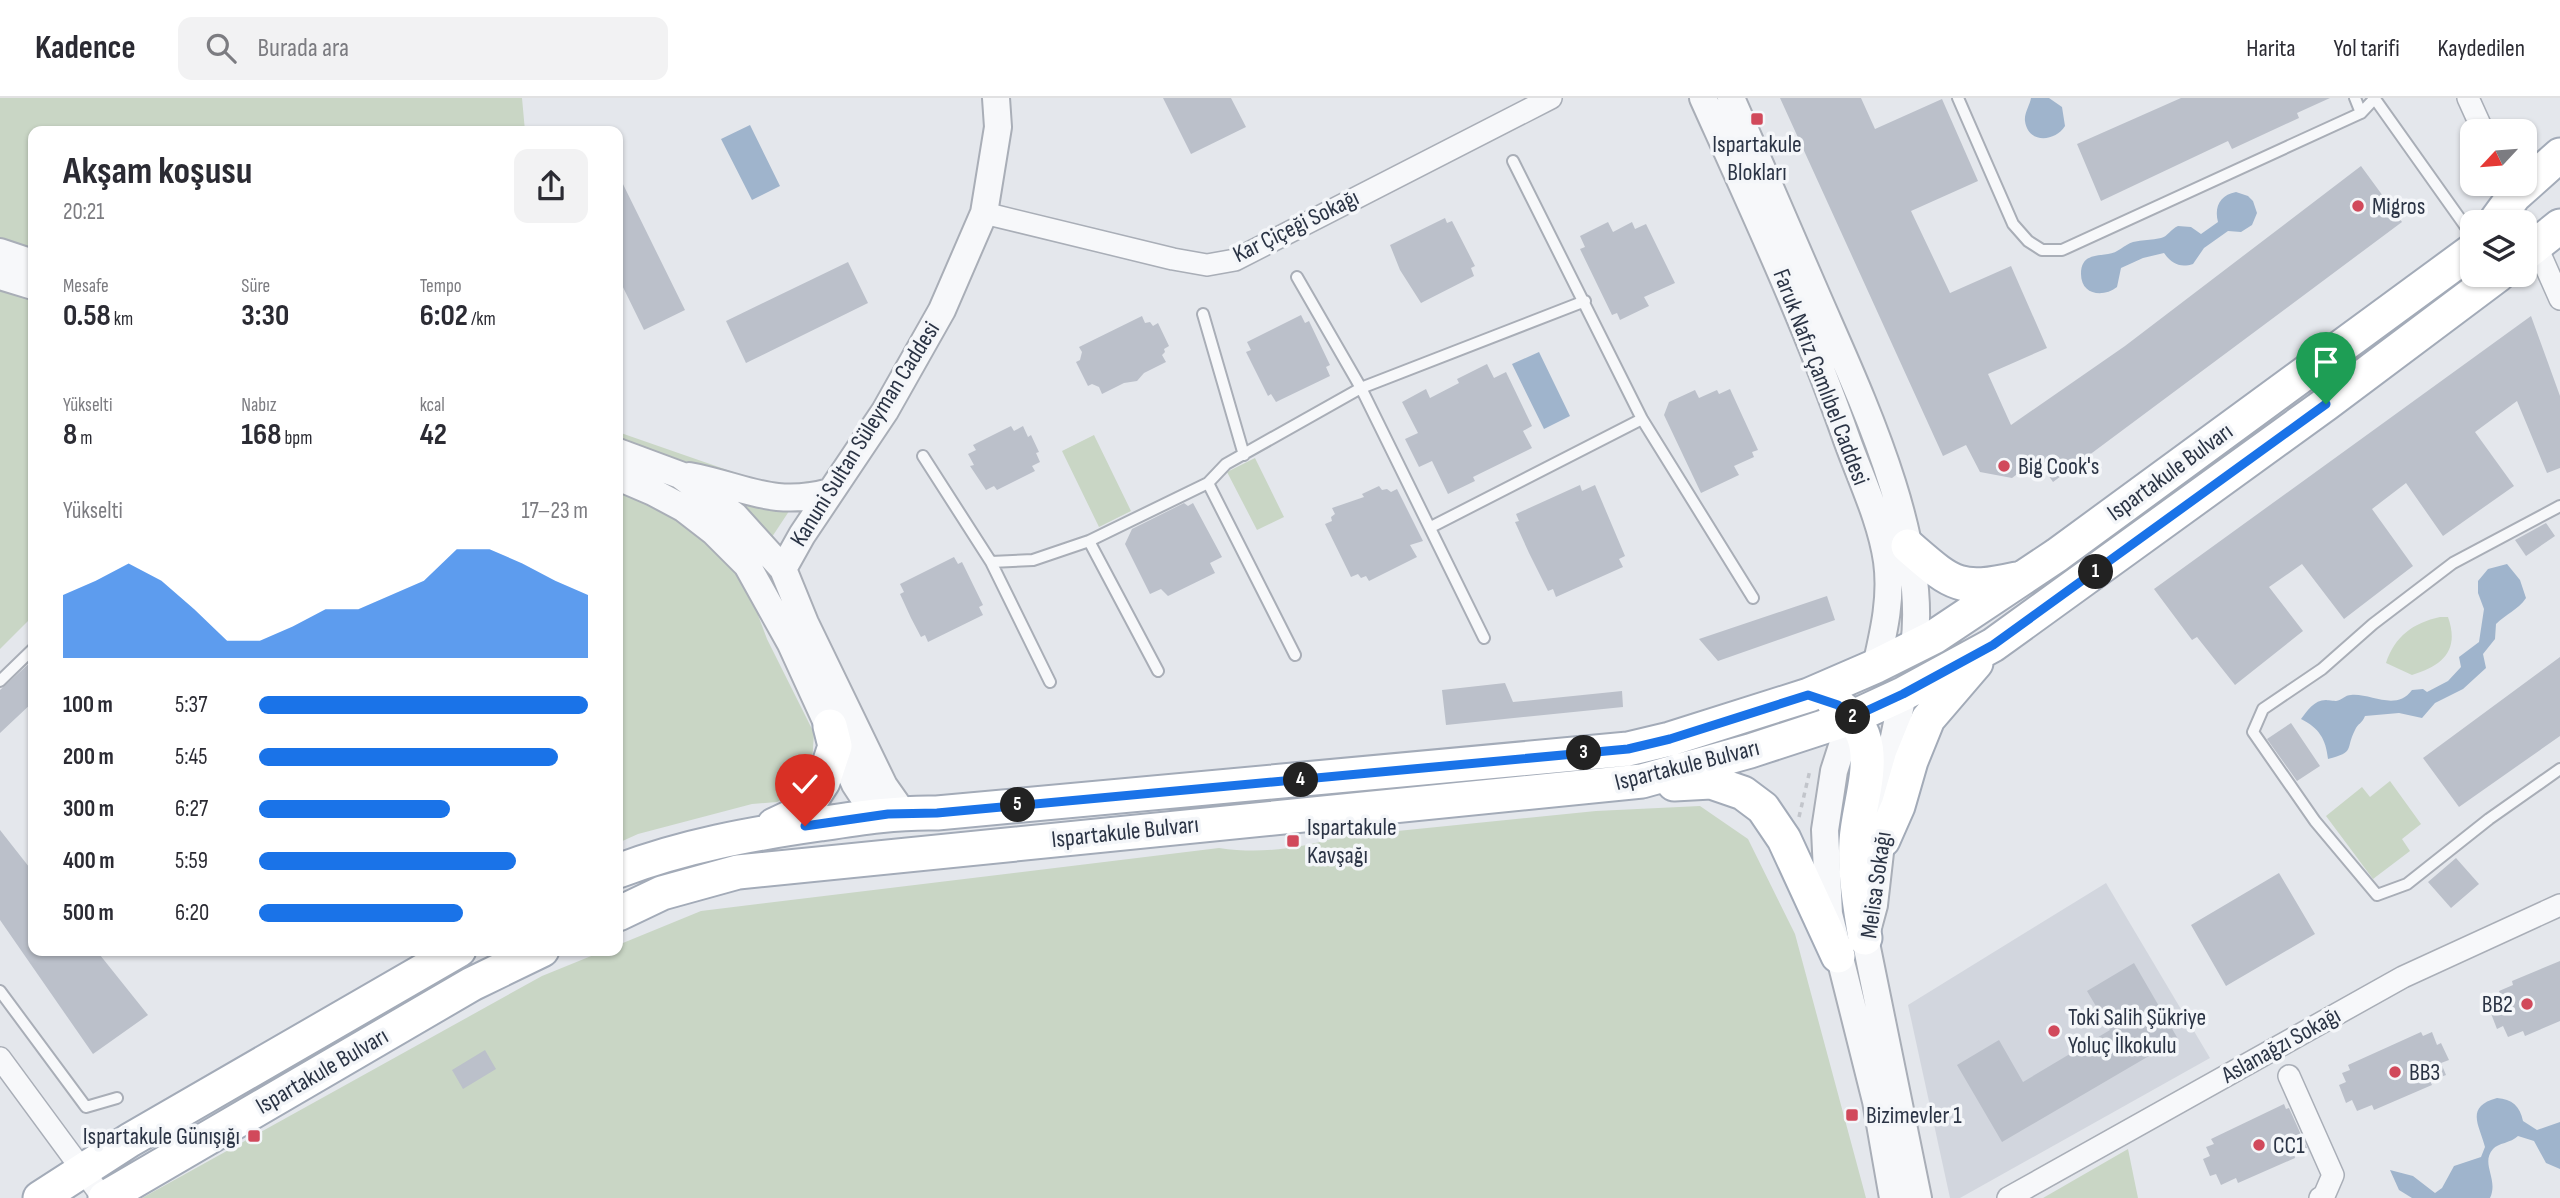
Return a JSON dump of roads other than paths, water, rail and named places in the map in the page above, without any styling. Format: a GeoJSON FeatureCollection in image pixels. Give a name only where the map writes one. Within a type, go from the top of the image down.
{"type":"FeatureCollection","features":[{"type":"Feature","properties":{"kind":"main road"},"geometry":{"type":"LineString","coordinates":[[2511,201],[2560,155]]}},
{"type":"Feature","properties":{"kind":"main road"},"geometry":{"type":"LineString","coordinates":[[2511,201],[2560,184]]}},
{"type":"Feature","properties":{"kind":"main road","name":"Ispartakule Bulvarı"},"geometry":{"type":"LineString","coordinates":[[623,912],[690,883],[895,830],[937,813],[1628,749],[1670,739],[1808,695],[1876,666],[1963,620],[2026,577],[2460,260]]}},
{"type":"Feature","properties":{"kind":"main road","name":"Ispartakule Bulvarı"},"geometry":{"type":"LineString","coordinates":[[623,869],[653,857],[735,836],[895,830],[1622,784],[1661,777],[1851,718],[1903,694],[1993,645],[2281,438],[2482,287]]}},
{"type":"Feature","properties":{"kind":"main road"},"geometry":{"type":"LineString","coordinates":[[1908,546],[1938,572],[1959,583],[1976,587],[2026,577]]}},
{"type":"Feature","properties":{"kind":"main road"},"geometry":{"type":"LineString","coordinates":[[1883,840],[1898,806],[1911,761],[1928,719],[1993,645]]}},
{"type":"Feature","properties":{"kind":"main road"},"geometry":{"type":"LineString","coordinates":[[1903,694],[1914,646]]}},
{"type":"Feature","properties":{"kind":"main road"},"geometry":{"type":"LineString","coordinates":[[1851,718],[1876,666]]}},
{"type":"Feature","properties":{"kind":"main road"},"geometry":{"type":"LineString","coordinates":[[1808,695],[1838,705],[1863,733],[1868,755],[1856,842],[1852,947]]}},
{"type":"Feature","properties":{"kind":"main road"},"geometry":{"type":"LineString","coordinates":[[735,836],[787,821],[804,811],[823,782],[832,762],[835,746],[830,726]]}},
{"type":"Feature","properties":{"kind":"main road"},"geometry":{"type":"LineString","coordinates":[[1622,784],[1711,782],[1753,799],[1770,817],[1852,947]]}},
{"type":"Feature","properties":{"kind":"main road","name":"Ispartakule Bulvarı"},"geometry":{"type":"LineString","coordinates":[[40,1198],[130,1140],[448,956]]}},
{"type":"Feature","properties":{"kind":"main road","name":"Ispartakule Bulvarı"},"geometry":{"type":"LineString","coordinates":[[104,1198],[472,984],[530,956]]}},
{"type":"Feature","properties":{"kind":"street","name":"Kanuni Sultan Süleyman Caddesi"},"geometry":{"type":"LineString","coordinates":[[783,569],[802,535],[885,411],[942,310],[984,213],[998,127],[996,98]]}},
{"type":"Feature","properties":{"kind":"street","name":"Kar Çiçeği Sokağı"},"geometry":{"type":"LineString","coordinates":[[984,213],[1173,259],[1207,265],[1235,260],[1551,98]]}},
{"type":"Feature","properties":{"kind":"street","name":"Faruk Nafız Çamlıbel Caddesi"},"geometry":{"type":"LineString","coordinates":[[1703,98],[1815,350],[1877,524],[1886,559],[1888,583],[1887,612],[1876,666]]}},
{"type":"Feature","properties":{"kind":"street","name":"Faruk Nafız Çamlıbel Caddesi"},"geometry":{"type":"LineString","coordinates":[[1731,98],[1876,438],[1908,546],[1916,586],[1918,620],[1914,646]]}},
{"type":"Feature","properties":{"kind":"street"},"geometry":{"type":"LineString","coordinates":[[2468,98],[2478,119]]}},
{"type":"Feature","properties":{"kind":"street"},"geometry":{"type":"LineString","coordinates":[[2540,242],[2560,299]]}},
{"type":"Feature","properties":{"kind":"street"},"geometry":{"type":"LineString","coordinates":[[0,252],[28,261]]}},
{"type":"Feature","properties":{"kind":"street"},"geometry":{"type":"LineString","coordinates":[[0,276],[28,284]]}},
{"type":"Feature","properties":{"kind":"street"},"geometry":{"type":"LineString","coordinates":[[623,454],[679,474],[768,498],[791,499],[830,492]]}},
{"type":"Feature","properties":{"kind":"street"},"geometry":{"type":"LineString","coordinates":[[679,474],[735,516],[783,569],[805,623],[884,786],[895,830]]}},
{"type":"Feature","properties":{"kind":"street"},"geometry":{"type":"LineString","coordinates":[[623,479],[683,509],[714,532],[747,565],[766,596],[830,726],[855,784],[895,830]]}},
{"type":"Feature","properties":{"kind":"street"},"geometry":{"type":"LineString","coordinates":[[747,565],[768,573],[783,569]]}},
{"type":"Feature","properties":{"kind":"street","name":"Melisa Sokağı"},"geometry":{"type":"LineString","coordinates":[[1893,1198],[1852,947],[1874,905],[1892,747],[1903,694]]}},
{"type":"Feature","properties":{"kind":"street","name":"Aslanağzı Sokağı"},"geometry":{"type":"LineString","coordinates":[[2008,1198],[2403,976],[2560,905]]}},
{"type":"Feature","properties":{"kind":"street","name":"Melisa Sokağı"},"geometry":{"type":"LineString","coordinates":[[1852,947],[1918,1198]]}},
{"type":"Feature","properties":{"kind":"street"},"geometry":{"type":"LineString","coordinates":[[0,1058],[104,1198]]}},
{"type":"Feature","properties":{"kind":"street"},"geometry":{"type":"LineString","coordinates":[[2289,1076],[2333,1175],[2324,1196],[2320,1198]]}},
{"type":"Feature","properties":{"kind":"lane"},"geometry":{"type":"LineString","coordinates":[[1958,98],[2012,224],[2028,241],[2042,250],[2062,250],[2361,113],[2375,98],[2460,219]]}},
{"type":"Feature","properties":{"kind":"lane"},"geometry":{"type":"LineString","coordinates":[[2355,98],[2361,113]]}},
{"type":"Feature","properties":{"kind":"lane"},"geometry":{"type":"LineString","coordinates":[[1514,161],[1642,419],[1753,598]]}},
{"type":"Feature","properties":{"kind":"lane"},"geometry":{"type":"LineString","coordinates":[[1297,276],[1361,388],[1484,638]]}},
{"type":"Feature","properties":{"kind":"lane"},"geometry":{"type":"LineString","coordinates":[[990,562],[1033,560],[1089,541],[1208,483],[1226,464],[1361,388],[1585,300]]}},
{"type":"Feature","properties":{"kind":"lane"},"geometry":{"type":"LineString","coordinates":[[1203,314],[1244,455]]}},
{"type":"Feature","properties":{"kind":"lane"},"geometry":{"type":"LineString","coordinates":[[1431,527],[1642,419]]}},
{"type":"Feature","properties":{"kind":"lane"},"geometry":{"type":"LineString","coordinates":[[923,456],[990,562],[1050,682]]}},
{"type":"Feature","properties":{"kind":"lane"},"geometry":{"type":"LineString","coordinates":[[1208,483],[1295,655]]}},
{"type":"Feature","properties":{"kind":"lane"},"geometry":{"type":"LineString","coordinates":[[2560,506],[2453,563],[2373,624],[2322,669],[2263,709],[2253,732],[2315,821],[2377,895],[2407,884],[2489,819],[2560,769]]}},
{"type":"Feature","properties":{"kind":"lane"},"geometry":{"type":"LineString","coordinates":[[1089,541],[1158,671]]}},
{"type":"Feature","properties":{"kind":"lane"},"geometry":{"type":"LineString","coordinates":[[0,681],[28,654]]}},
{"type":"Feature","properties":{"kind":"lane"},"geometry":{"type":"LineString","coordinates":[[0,991],[86,1107],[117,1098]]}},
{"type":"Feature","properties":{"kind":"water"},"geometry":{"type":"Polygon","coordinates":[[[2031,98],[2049,98],[2062,107],[2065,126],[2061,131],[2049,138],[2031,134],[2025,118],[2031,98]]]}},
{"type":"Feature","properties":{"kind":"water"},"geometry":{"type":"Polygon","coordinates":[[[750,125],[780,186],[752,200],[721,139],[750,125]]]}},
{"type":"Feature","properties":{"kind":"water"},"geometry":{"type":"Polygon","coordinates":[[[2236,192],[2253,201],[2257,213],[2252,225],[2241,232],[2228,231],[2204,248],[2193,264],[2177,264],[2164,253],[2143,258],[2121,268],[2117,287],[2105,293],[2094,293],[2082,281],[2083,263],[2090,258],[2112,253],[2133,242],[2163,237],[2178,226],[2191,227],[2201,234],[2218,222],[2218,207],[2222,199],[2236,192]]]}},
{"type":"Feature","properties":{"kind":"water"},"geometry":{"type":"Polygon","coordinates":[[[1539,352],[1570,416],[1544,429],[1512,364],[1539,352]]]}},
{"type":"Feature","properties":{"kind":"water"},"geometry":{"type":"Polygon","coordinates":[[[2507,564],[2520,580],[2526,598],[2496,624],[2495,639],[2483,654],[2486,668],[2463,689],[2435,703],[2422,718],[2399,713],[2365,716],[2356,728],[2346,752],[2328,759],[2321,735],[2301,719],[2308,709],[2318,702],[2336,701],[2349,695],[2399,700],[2412,690],[2423,689],[2427,692],[2448,681],[2461,667],[2459,657],[2479,642],[2484,609],[2478,593],[2478,581],[2488,569],[2507,564]]]}},
{"type":"Feature","properties":{"kind":"water"},"geometry":{"type":"Polygon","coordinates":[[[2497,1098],[2514,1104],[2523,1121],[2537,1130],[2560,1122],[2560,1169],[2546,1163],[2534,1141],[2518,1136],[2495,1147],[2490,1155],[2490,1198],[2412,1198],[2399,1190],[2390,1170],[2413,1176],[2435,1193],[2442,1188],[2454,1166],[2481,1157],[2485,1147],[2477,1112],[2487,1102],[2497,1098]]]}},
{"type":"Feature","properties":{"kind":"place","name":"Ispartakule Blokları"},"geometry":{"type":"Point","coordinates":[1757,119]}},
{"type":"Feature","properties":{"kind":"place","name":"Migros"},"geometry":{"type":"Point","coordinates":[2358,206]}},
{"type":"Feature","properties":{"kind":"place","name":"Big Cook's"},"geometry":{"type":"Point","coordinates":[2004,466]}},
{"type":"Feature","properties":{"kind":"place","name":"Ispartakule Kavşağı"},"geometry":{"type":"Point","coordinates":[1293,841]}},
{"type":"Feature","properties":{"kind":"place","name":"BB2"},"geometry":{"type":"Point","coordinates":[2527,1004]}},
{"type":"Feature","properties":{"kind":"place","name":"Toki Salih Şükriye Yoluç İlkokulu"},"geometry":{"type":"Point","coordinates":[2054,1031]}},
{"type":"Feature","properties":{"kind":"place","name":"BB3"},"geometry":{"type":"Point","coordinates":[2395,1072]}},
{"type":"Feature","properties":{"kind":"place","name":"Bizimevler 1"},"geometry":{"type":"Point","coordinates":[1852,1115]}},
{"type":"Feature","properties":{"kind":"place","name":"Ispartakule Günışığı"},"geometry":{"type":"Point","coordinates":[254,1136]}},
{"type":"Feature","properties":{"kind":"place","name":"CC1"},"geometry":{"type":"Point","coordinates":[2259,1145]}}]}
